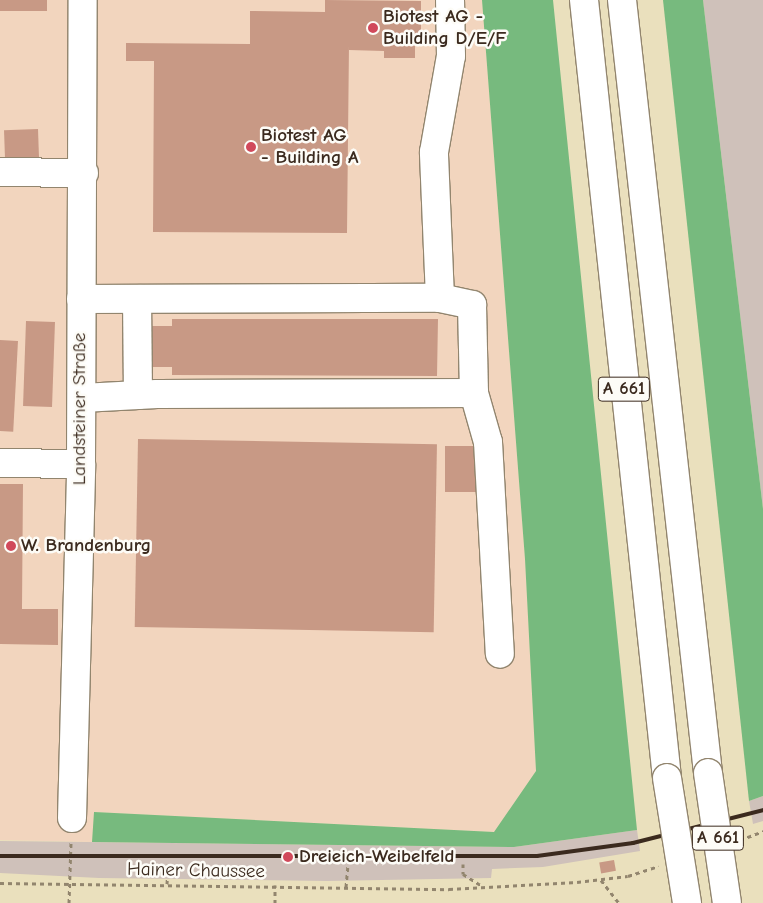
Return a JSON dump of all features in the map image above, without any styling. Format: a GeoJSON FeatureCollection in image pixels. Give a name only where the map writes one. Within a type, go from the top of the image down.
{"type":"FeatureCollection","features":[{"type":"Feature","properties":{"kind":"main road","name":"Landsteiner Straße"},"geometry":{"type":"LineString","coordinates":[[72,818],[82,398],[83,0]]}},
{"type":"Feature","properties":{"kind":"main road"},"geometry":{"type":"LineString","coordinates":[[440,298],[434,152],[450,56],[450,0]]}},
{"type":"Feature","properties":{"kind":"main road","name":"A 661"},"geometry":{"type":"LineString","coordinates":[[584,0],[667,778],[686,903]]}},
{"type":"Feature","properties":{"kind":"main road","name":"A 661"},"geometry":{"type":"LineString","coordinates":[[622,0],[708,773],[727,903]]}},
{"type":"Feature","properties":{"kind":"main road"},"geometry":{"type":"LineString","coordinates":[[0,172],[84,173]]}},
{"type":"Feature","properties":{"kind":"main road"},"geometry":{"type":"LineString","coordinates":[[81,299],[440,298],[472,305],[474,393],[488,442],[500,654]]}},
{"type":"Feature","properties":{"kind":"main road"},"geometry":{"type":"LineString","coordinates":[[137,299],[138,395]]}},
{"type":"Feature","properties":{"kind":"main road"},"geometry":{"type":"LineString","coordinates":[[82,398],[138,395],[474,393]]}},
{"type":"Feature","properties":{"kind":"main road"},"geometry":{"type":"LineString","coordinates":[[0,463],[81,464]]}},
{"type":"Feature","properties":{"kind":"path"},"geometry":{"type":"LineString","coordinates":[[69,903],[72,818]]}},
{"type":"Feature","properties":{"kind":"path"},"geometry":{"type":"LineString","coordinates":[[753,835],[763,831]]}},
{"type":"Feature","properties":{"kind":"path"},"geometry":{"type":"LineString","coordinates":[[167,884],[168,864]]}},
{"type":"Feature","properties":{"kind":"path"},"geometry":{"type":"LineString","coordinates":[[346,887],[348,864]]}},
{"type":"Feature","properties":{"kind":"path"},"geometry":{"type":"LineString","coordinates":[[463,864],[463,874],[483,886]]}},
{"type":"Feature","properties":{"kind":"path","name":"Hainer Chaussee"},"geometry":{"type":"LineString","coordinates":[[0,883],[275,885],[449,889],[600,880],[628,876]]}},
{"type":"Feature","properties":{"kind":"path"},"geometry":{"type":"LineString","coordinates":[[600,880],[619,903]]}},
{"type":"Feature","properties":{"kind":"path"},"geometry":{"type":"LineString","coordinates":[[275,885],[275,903]]}},
{"type":"Feature","properties":{"kind":"shaded area"},"geometry":{"type":"Polygon","coordinates":[[[0,0],[482,0],[525,559],[536,771],[495,832],[95,812],[92,842],[0,840],[0,0]]]}},
{"type":"Feature","properties":{"kind":"shaded area"},"geometry":{"type":"Polygon","coordinates":[[[703,0],[763,0],[763,509],[703,0]]]}},
{"type":"Feature","properties":{"kind":"shaded area"},"geometry":{"type":"Polygon","coordinates":[[[763,796],[763,821],[753,824],[749,801],[763,796]]]}},
{"type":"Feature","properties":{"kind":"shaded area"},"geometry":{"type":"Polygon","coordinates":[[[637,830],[640,851],[543,867],[492,869],[491,878],[327,881],[99,878],[0,873],[0,841],[514,847],[637,830]]]}},
{"type":"Feature","properties":{"kind":"green space"},"geometry":{"type":"Polygon","coordinates":[[[482,0],[553,0],[637,830],[514,847],[92,842],[94,812],[494,832],[536,771],[525,559],[482,0]]]}},
{"type":"Feature","properties":{"kind":"green space"},"geometry":{"type":"Polygon","coordinates":[[[663,0],[703,0],[763,509],[763,796],[749,801],[663,0]]]}},
{"type":"Feature","properties":{"kind":"building"},"geometry":{"type":"Polygon","coordinates":[[[0,0],[47,0],[47,11],[0,11],[0,0]]]}},
{"type":"Feature","properties":{"kind":"building","name":"Biotest AG - Building A"},"geometry":{"type":"Polygon","coordinates":[[[325,0],[421,1],[421,44],[415,44],[415,58],[384,58],[384,51],[349,50],[349,44],[347,233],[153,232],[154,61],[126,61],[126,43],[250,44],[250,11],[325,12],[325,0]]]}},
{"type":"Feature","properties":{"kind":"building"},"geometry":{"type":"Polygon","coordinates":[[[38,129],[39,159],[5,160],[4,130],[38,129]]]}},
{"type":"Feature","properties":{"kind":"building"},"geometry":{"type":"Polygon","coordinates":[[[172,319],[438,319],[437,376],[172,375],[172,367],[146,367],[146,326],[172,326],[172,319]]]}},
{"type":"Feature","properties":{"kind":"building"},"geometry":{"type":"Polygon","coordinates":[[[26,321],[55,322],[52,407],[23,406],[26,321]]]}},
{"type":"Feature","properties":{"kind":"building"},"geometry":{"type":"Polygon","coordinates":[[[0,340],[18,341],[13,432],[0,431],[0,340]]]}},
{"type":"Feature","properties":{"kind":"building"},"geometry":{"type":"Polygon","coordinates":[[[138,439],[437,444],[434,632],[135,627],[138,439]]]}},
{"type":"Feature","properties":{"kind":"building"},"geometry":{"type":"Polygon","coordinates":[[[445,446],[477,446],[477,492],[445,492],[445,446]]]}},
{"type":"Feature","properties":{"kind":"building","name":"W. Brandenburg"},"geometry":{"type":"Polygon","coordinates":[[[0,484],[23,484],[22,609],[58,609],[58,645],[0,644],[0,484]]]}},
{"type":"Feature","properties":{"kind":"building"},"geometry":{"type":"Polygon","coordinates":[[[614,860],[616,871],[601,873],[599,863],[614,860]]]}},
{"type":"Feature","properties":{"kind":"railway"},"geometry":{"type":"LineString","coordinates":[[0,856],[537,856],[633,843],[763,810]]}},
{"type":"Feature","properties":{"kind":"place","name":"Biotest AG - Building D/E/F"},"geometry":{"type":"Point","coordinates":[373,28]}},
{"type":"Feature","properties":{"kind":"place","name":"Biotest AG - Building A"},"geometry":{"type":"Point","coordinates":[251,147]}},
{"type":"Feature","properties":{"kind":"place","name":"W. Brandenburg"},"geometry":{"type":"Point","coordinates":[11,546]}},
{"type":"Feature","properties":{"kind":"place","name":"Dreieich-Weibelfeld"},"geometry":{"type":"Point","coordinates":[288,857]}}]}
